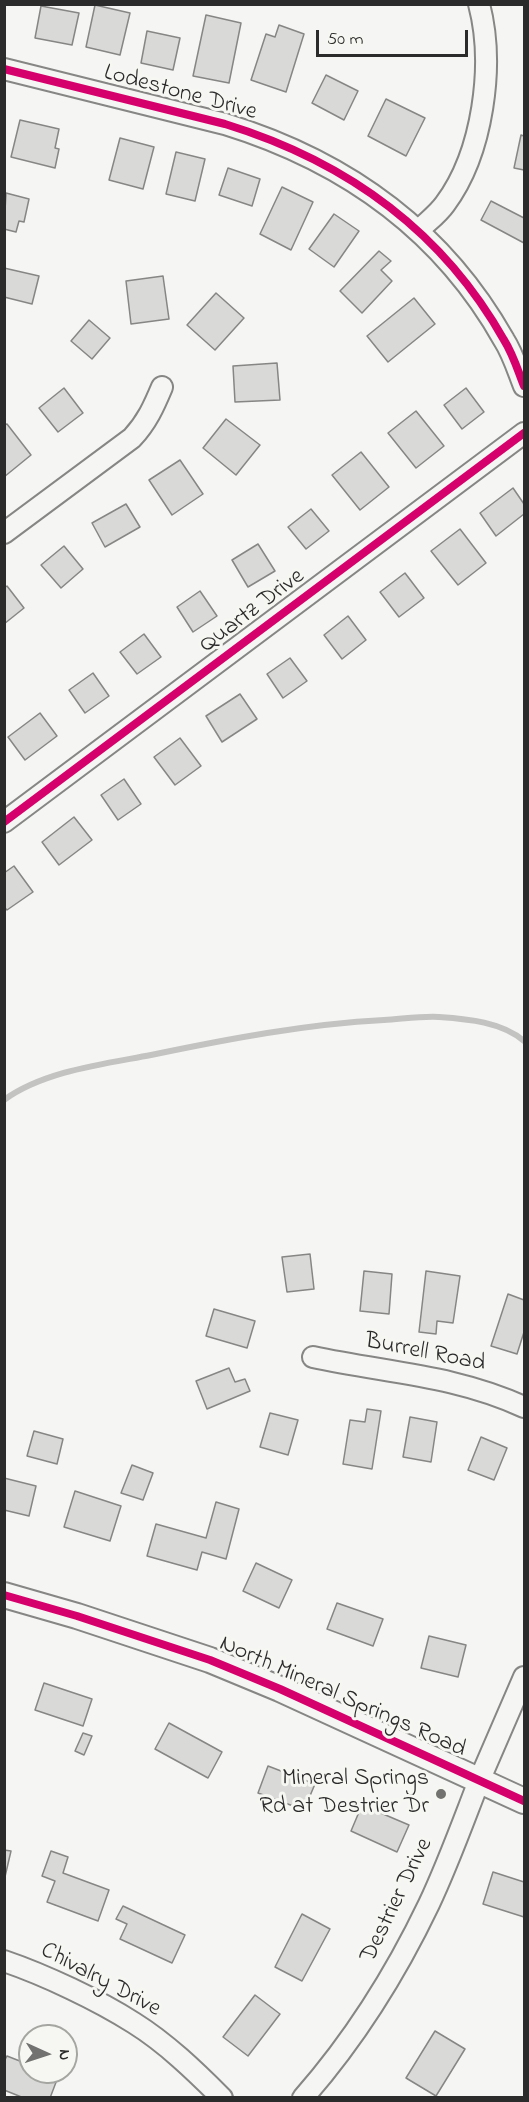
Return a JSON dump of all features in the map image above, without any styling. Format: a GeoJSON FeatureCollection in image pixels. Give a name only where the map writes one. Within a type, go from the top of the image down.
{"type":"FeatureCollection","features":[{"type":"Feature","properties":{"kind":"street"},"geometry":{"type":"LineString","coordinates":[[419,230],[445,205],[460,178],[477,136],[487,60],[483,18],[479,4]]}},
{"type":"Feature","properties":{"kind":"street","name":"Lodestone Drive"},"geometry":{"type":"LineString","coordinates":[[4,69],[225,124],[276,141],[313,158],[362,186],[419,230],[445,258],[485,309],[506,342],[525,386]]}},
{"type":"Feature","properties":{"kind":"street"},"geometry":{"type":"LineString","coordinates":[[4,533],[132,438],[144,426],[162,387]]}},
{"type":"Feature","properties":{"kind":"street","name":"Quartz Drive"},"geometry":{"type":"LineString","coordinates":[[4,822],[525,433]]}},
{"type":"Feature","properties":{"kind":"street","name":"Burrell Road"},"geometry":{"type":"LineString","coordinates":[[313,1357],[459,1383],[494,1393],[525,1407]]}},
{"type":"Feature","properties":{"kind":"street","name":"North Mineral Springs Road"},"geometry":{"type":"LineString","coordinates":[[4,1594],[210,1660],[280,1689],[525,1801]]}},
{"type":"Feature","properties":{"kind":"street","name":"Destrier Drive"},"geometry":{"type":"LineString","coordinates":[[303,2097],[346,2042],[389,1980],[430,1903],[525,1677]]}},
{"type":"Feature","properties":{"kind":"street","name":"Chivalry Drive"},"geometry":{"type":"LineString","coordinates":[[4,1961],[96,2002],[135,2023],[172,2052],[222,2097]]}},
{"type":"Feature","properties":{"kind":"building"},"geometry":{"type":"Polygon","coordinates":[[[95,5],[130,13],[120,55],[86,47],[95,5]]]}},
{"type":"Feature","properties":{"kind":"building"},"geometry":{"type":"Polygon","coordinates":[[[41,6],[79,13],[72,45],[35,38],[41,6]]]}},
{"type":"Feature","properties":{"kind":"building"},"geometry":{"type":"Polygon","coordinates":[[[206,15],[241,23],[229,83],[193,76],[206,15]]]}},
{"type":"Feature","properties":{"kind":"building"},"geometry":{"type":"Polygon","coordinates":[[[279,25],[304,34],[286,92],[251,80],[266,34],[275,37],[279,25]]]}},
{"type":"Feature","properties":{"kind":"building"},"geometry":{"type":"Polygon","coordinates":[[[147,31],[180,38],[173,70],[141,63],[147,31]]]}},
{"type":"Feature","properties":{"kind":"building"},"geometry":{"type":"Polygon","coordinates":[[[326,75],[358,91],[344,120],[312,103],[326,75]]]}},
{"type":"Feature","properties":{"kind":"building"},"geometry":{"type":"Polygon","coordinates":[[[386,99],[425,118],[406,156],[368,136],[386,99]]]}},
{"type":"Feature","properties":{"kind":"building"},"geometry":{"type":"Polygon","coordinates":[[[20,120],[59,129],[55,148],[59,149],[55,168],[11,157],[20,120]]]}},
{"type":"Feature","properties":{"kind":"building"},"geometry":{"type":"Polygon","coordinates":[[[521,135],[524,136],[524,170],[514,168],[521,135]]]}},
{"type":"Feature","properties":{"kind":"building"},"geometry":{"type":"Polygon","coordinates":[[[120,138],[154,147],[143,189],[109,180],[120,138]]]}},
{"type":"Feature","properties":{"kind":"building"},"geometry":{"type":"Polygon","coordinates":[[[176,152],[205,159],[195,201],[166,194],[176,152]]]}},
{"type":"Feature","properties":{"kind":"building"},"geometry":{"type":"Polygon","coordinates":[[[228,168],[260,179],[252,206],[219,195],[228,168]]]}},
{"type":"Feature","properties":{"kind":"building"},"geometry":{"type":"Polygon","coordinates":[[[282,187],[313,202],[291,250],[260,234],[282,187]]]}},
{"type":"Feature","properties":{"kind":"building"},"geometry":{"type":"Polygon","coordinates":[[[6,193],[29,199],[24,222],[19,221],[16,232],[4,229],[6,193]]]}},
{"type":"Feature","properties":{"kind":"building"},"geometry":{"type":"Polygon","coordinates":[[[491,201],[524,218],[524,243],[481,220],[491,201]]]}},
{"type":"Feature","properties":{"kind":"building"},"geometry":{"type":"Polygon","coordinates":[[[334,214],[359,231],[334,267],[309,249],[334,214]]]}},
{"type":"Feature","properties":{"kind":"building"},"geometry":{"type":"Polygon","coordinates":[[[379,251],[391,261],[381,270],[392,281],[362,313],[340,291],[379,251]]]}},
{"type":"Feature","properties":{"kind":"building"},"geometry":{"type":"Polygon","coordinates":[[[4,268],[39,276],[32,304],[4,297],[4,268]]]}},
{"type":"Feature","properties":{"kind":"building"},"geometry":{"type":"Polygon","coordinates":[[[163,276],[169,319],[131,324],[126,281],[163,276]]]}},
{"type":"Feature","properties":{"kind":"building"},"geometry":{"type":"Polygon","coordinates":[[[216,293],[244,318],[215,350],[187,325],[216,293]]]}},
{"type":"Feature","properties":{"kind":"building"},"geometry":{"type":"Polygon","coordinates":[[[414,298],[435,324],[388,362],[367,336],[414,298]]]}},
{"type":"Feature","properties":{"kind":"building"},"geometry":{"type":"Polygon","coordinates":[[[89,320],[110,338],[92,359],[71,341],[89,320]]]}},
{"type":"Feature","properties":{"kind":"building"},"geometry":{"type":"Polygon","coordinates":[[[277,363],[280,400],[235,402],[233,366],[277,363]]]}},
{"type":"Feature","properties":{"kind":"building"},"geometry":{"type":"Polygon","coordinates":[[[64,388],[83,413],[58,432],[39,408],[64,388]]]}},
{"type":"Feature","properties":{"kind":"building"},"geometry":{"type":"Polygon","coordinates":[[[466,388],[484,412],[462,429],[444,405],[466,388]]]}},
{"type":"Feature","properties":{"kind":"building"},"geometry":{"type":"Polygon","coordinates":[[[416,411],[444,446],[416,468],[388,433],[416,411]]]}},
{"type":"Feature","properties":{"kind":"building"},"geometry":{"type":"Polygon","coordinates":[[[226,419],[260,445],[236,475],[203,448],[226,419]]]}},
{"type":"Feature","properties":{"kind":"building"},"geometry":{"type":"Polygon","coordinates":[[[7,424],[31,455],[4,477],[4,425],[7,424]]]}},
{"type":"Feature","properties":{"kind":"building"},"geometry":{"type":"Polygon","coordinates":[[[361,452],[389,487],[360,510],[332,475],[361,452]]]}},
{"type":"Feature","properties":{"kind":"building"},"geometry":{"type":"Polygon","coordinates":[[[180,460],[203,494],[172,515],[149,480],[180,460]]]}},
{"type":"Feature","properties":{"kind":"building"},"geometry":{"type":"Polygon","coordinates":[[[513,488],[524,504],[524,514],[496,536],[480,513],[513,488]]]}},
{"type":"Feature","properties":{"kind":"building"},"geometry":{"type":"Polygon","coordinates":[[[126,504],[140,527],[105,547],[92,523],[126,504]]]}},
{"type":"Feature","properties":{"kind":"building"},"geometry":{"type":"Polygon","coordinates":[[[311,509],[329,531],[306,549],[288,527],[311,509]]]}},
{"type":"Feature","properties":{"kind":"building"},"geometry":{"type":"Polygon","coordinates":[[[460,529],[486,563],[458,585],[431,551],[460,529]]]}},
{"type":"Feature","properties":{"kind":"building"},"geometry":{"type":"Polygon","coordinates":[[[258,544],[275,571],[248,587],[232,560],[258,544]]]}},
{"type":"Feature","properties":{"kind":"building"},"geometry":{"type":"Polygon","coordinates":[[[64,546],[83,569],[61,588],[41,565],[64,546]]]}},
{"type":"Feature","properties":{"kind":"building"},"geometry":{"type":"Polygon","coordinates":[[[405,573],[424,598],[399,617],[380,592],[405,573]]]}},
{"type":"Feature","properties":{"kind":"building"},"geometry":{"type":"Polygon","coordinates":[[[7,586],[24,608],[4,624],[4,588],[7,586]]]}},
{"type":"Feature","properties":{"kind":"building"},"geometry":{"type":"Polygon","coordinates":[[[200,591],[217,616],[193,632],[177,607],[200,591]]]}},
{"type":"Feature","properties":{"kind":"building"},"geometry":{"type":"Polygon","coordinates":[[[348,616],[366,640],[342,659],[324,635],[348,616]]]}},
{"type":"Feature","properties":{"kind":"building"},"geometry":{"type":"Polygon","coordinates":[[[144,634],[161,657],[137,674],[120,652],[144,634]]]}},
{"type":"Feature","properties":{"kind":"building"},"geometry":{"type":"Polygon","coordinates":[[[290,658],[307,681],[283,698],[267,674],[290,658]]]}},
{"type":"Feature","properties":{"kind":"building"},"geometry":{"type":"Polygon","coordinates":[[[93,673],[109,696],[85,713],[69,690],[93,673]]]}},
{"type":"Feature","properties":{"kind":"building"},"geometry":{"type":"Polygon","coordinates":[[[240,694],[257,719],[222,742],[206,716],[240,694]]]}},
{"type":"Feature","properties":{"kind":"building"},"geometry":{"type":"Polygon","coordinates":[[[40,713],[57,736],[25,760],[8,737],[40,713]]]}},
{"type":"Feature","properties":{"kind":"building"},"geometry":{"type":"Polygon","coordinates":[[[180,738],[201,766],[175,785],[154,757],[180,738]]]}},
{"type":"Feature","properties":{"kind":"building"},"geometry":{"type":"Polygon","coordinates":[[[124,779],[141,804],[118,820],[101,795],[124,779]]]}},
{"type":"Feature","properties":{"kind":"building"},"geometry":{"type":"Polygon","coordinates":[[[74,817],[92,840],[59,865],[42,842],[74,817]]]}},
{"type":"Feature","properties":{"kind":"building"},"geometry":{"type":"Polygon","coordinates":[[[14,866],[33,892],[7,910],[4,907],[4,873],[14,866]]]}},
{"type":"Feature","properties":{"kind":"building"},"geometry":{"type":"Polygon","coordinates":[[[310,1254],[314,1289],[287,1292],[282,1257],[310,1254]]]}},
{"type":"Feature","properties":{"kind":"building"},"geometry":{"type":"Polygon","coordinates":[[[364,1271],[392,1274],[389,1314],[360,1311],[364,1271]]]}},
{"type":"Feature","properties":{"kind":"building"},"geometry":{"type":"Polygon","coordinates":[[[426,1271],[460,1276],[453,1323],[437,1321],[436,1334],[419,1332],[426,1271]]]}},
{"type":"Feature","properties":{"kind":"building"},"geometry":{"type":"Polygon","coordinates":[[[508,1294],[524,1300],[524,1332],[517,1354],[491,1346],[508,1294]]]}},
{"type":"Feature","properties":{"kind":"building"},"geometry":{"type":"Polygon","coordinates":[[[214,1309],[255,1321],[247,1348],[206,1336],[214,1309]]]}},
{"type":"Feature","properties":{"kind":"building"},"geometry":{"type":"Polygon","coordinates":[[[229,1368],[235,1382],[245,1379],[250,1391],[207,1409],[196,1381],[229,1368]]]}},
{"type":"Feature","properties":{"kind":"building"},"geometry":{"type":"Polygon","coordinates":[[[367,1409],[381,1411],[372,1469],[343,1464],[350,1420],[365,1422],[367,1409]]]}},
{"type":"Feature","properties":{"kind":"building"},"geometry":{"type":"Polygon","coordinates":[[[270,1413],[298,1420],[288,1455],[260,1447],[270,1413]]]}},
{"type":"Feature","properties":{"kind":"building"},"geometry":{"type":"Polygon","coordinates":[[[410,1417],[437,1422],[431,1462],[403,1457],[410,1417]]]}},
{"type":"Feature","properties":{"kind":"building"},"geometry":{"type":"Polygon","coordinates":[[[34,1431],[63,1439],[57,1464],[27,1456],[34,1431]]]}},
{"type":"Feature","properties":{"kind":"building"},"geometry":{"type":"Polygon","coordinates":[[[481,1437],[507,1448],[494,1480],[468,1470],[481,1437]]]}},
{"type":"Feature","properties":{"kind":"building"},"geometry":{"type":"Polygon","coordinates":[[[132,1465],[153,1473],[143,1500],[121,1493],[132,1465]]]}},
{"type":"Feature","properties":{"kind":"building"},"geometry":{"type":"Polygon","coordinates":[[[4,1478],[36,1486],[29,1516],[4,1510],[4,1478]]]}},
{"type":"Feature","properties":{"kind":"building"},"geometry":{"type":"Polygon","coordinates":[[[75,1491],[121,1506],[110,1541],[64,1527],[75,1491]]]}},
{"type":"Feature","properties":{"kind":"building"},"geometry":{"type":"Polygon","coordinates":[[[216,1502],[239,1509],[226,1559],[202,1552],[197,1570],[147,1556],[156,1524],[206,1538],[216,1502]]]}},
{"type":"Feature","properties":{"kind":"building"},"geometry":{"type":"Polygon","coordinates":[[[256,1563],[292,1580],[279,1608],[243,1591],[256,1563]]]}},
{"type":"Feature","properties":{"kind":"building"},"geometry":{"type":"Polygon","coordinates":[[[337,1603],[383,1619],[373,1646],[327,1629],[337,1603]]]}},
{"type":"Feature","properties":{"kind":"building"},"geometry":{"type":"Polygon","coordinates":[[[429,1636],[466,1645],[458,1677],[421,1668],[429,1636]]]}},
{"type":"Feature","properties":{"kind":"building"},"geometry":{"type":"Polygon","coordinates":[[[44,1683],[92,1699],[83,1726],[35,1710],[44,1683]]]}},
{"type":"Feature","properties":{"kind":"building"},"geometry":{"type":"Polygon","coordinates":[[[169,1723],[222,1752],[208,1778],[155,1749],[169,1723]]]}},
{"type":"Feature","properties":{"kind":"building"},"geometry":{"type":"Polygon","coordinates":[[[83,1733],[92,1736],[84,1755],[75,1751],[83,1733]]]}},
{"type":"Feature","properties":{"kind":"building"},"geometry":{"type":"Polygon","coordinates":[[[268,1766],[315,1784],[304,1810],[258,1793],[268,1766]]]}},
{"type":"Feature","properties":{"kind":"building"},"geometry":{"type":"Polygon","coordinates":[[[362,1805],[409,1825],[397,1852],[351,1831],[362,1805]]]}},
{"type":"Feature","properties":{"kind":"building"},"geometry":{"type":"Polygon","coordinates":[[[4,1850],[11,1851],[4,1881],[4,1850]]]}},
{"type":"Feature","properties":{"kind":"building"},"geometry":{"type":"Polygon","coordinates":[[[51,1851],[68,1857],[63,1873],[109,1890],[98,1921],[47,1902],[55,1881],[42,1876],[51,1851]]]}},
{"type":"Feature","properties":{"kind":"building"},"geometry":{"type":"Polygon","coordinates":[[[493,1872],[524,1882],[524,1917],[483,1904],[493,1872]]]}},
{"type":"Feature","properties":{"kind":"building"},"geometry":{"type":"Polygon","coordinates":[[[123,1906],[185,1935],[172,1963],[120,1939],[127,1924],[116,1919],[123,1906]]]}},
{"type":"Feature","properties":{"kind":"building"},"geometry":{"type":"Polygon","coordinates":[[[302,1914],[330,1929],[302,1981],[275,1967],[302,1914]]]}},
{"type":"Feature","properties":{"kind":"building"},"geometry":{"type":"Polygon","coordinates":[[[255,1995],[280,2014],[248,2056],[223,2037],[255,1995]]]}},
{"type":"Feature","properties":{"kind":"building"},"geometry":{"type":"Polygon","coordinates":[[[435,2031],[465,2049],[436,2096],[406,2078],[435,2031]]]}},
{"type":"Feature","properties":{"kind":"building"},"geometry":{"type":"Polygon","coordinates":[[[7,2056],[18,2060],[18,2084],[55,2084],[50,2098],[24,2098],[4,2090],[4,2061],[7,2056]]]}},
{"type":"Feature","properties":{"kind":"waterway"},"geometry":{"type":"LineString","coordinates":[[4,1100],[37,1082],[75,1070],[238,1038],[326,1025],[418,1017],[450,1018],[473,1020],[495,1026],[524,1041]]}},
{"type":"Feature","properties":{"kind":"cycle path"},"geometry":{"type":"LineString","coordinates":[[4,69],[225,124],[269,139],[350,180],[420,233],[451,265],[479,301],[504,340],[524,386]]}},
{"type":"Feature","properties":{"kind":"cycle path"},"geometry":{"type":"LineString","coordinates":[[4,822],[524,433]]}},
{"type":"Feature","properties":{"kind":"cycle path"},"geometry":{"type":"LineString","coordinates":[[4,1595],[77,1616],[210,1660],[280,1689],[524,1801]]}},
{"type":"Feature","properties":{"kind":"place","name":"Mineral Springs Rd at Destrier Dr"},"geometry":{"type":"Point","coordinates":[441,1794]}}]}
